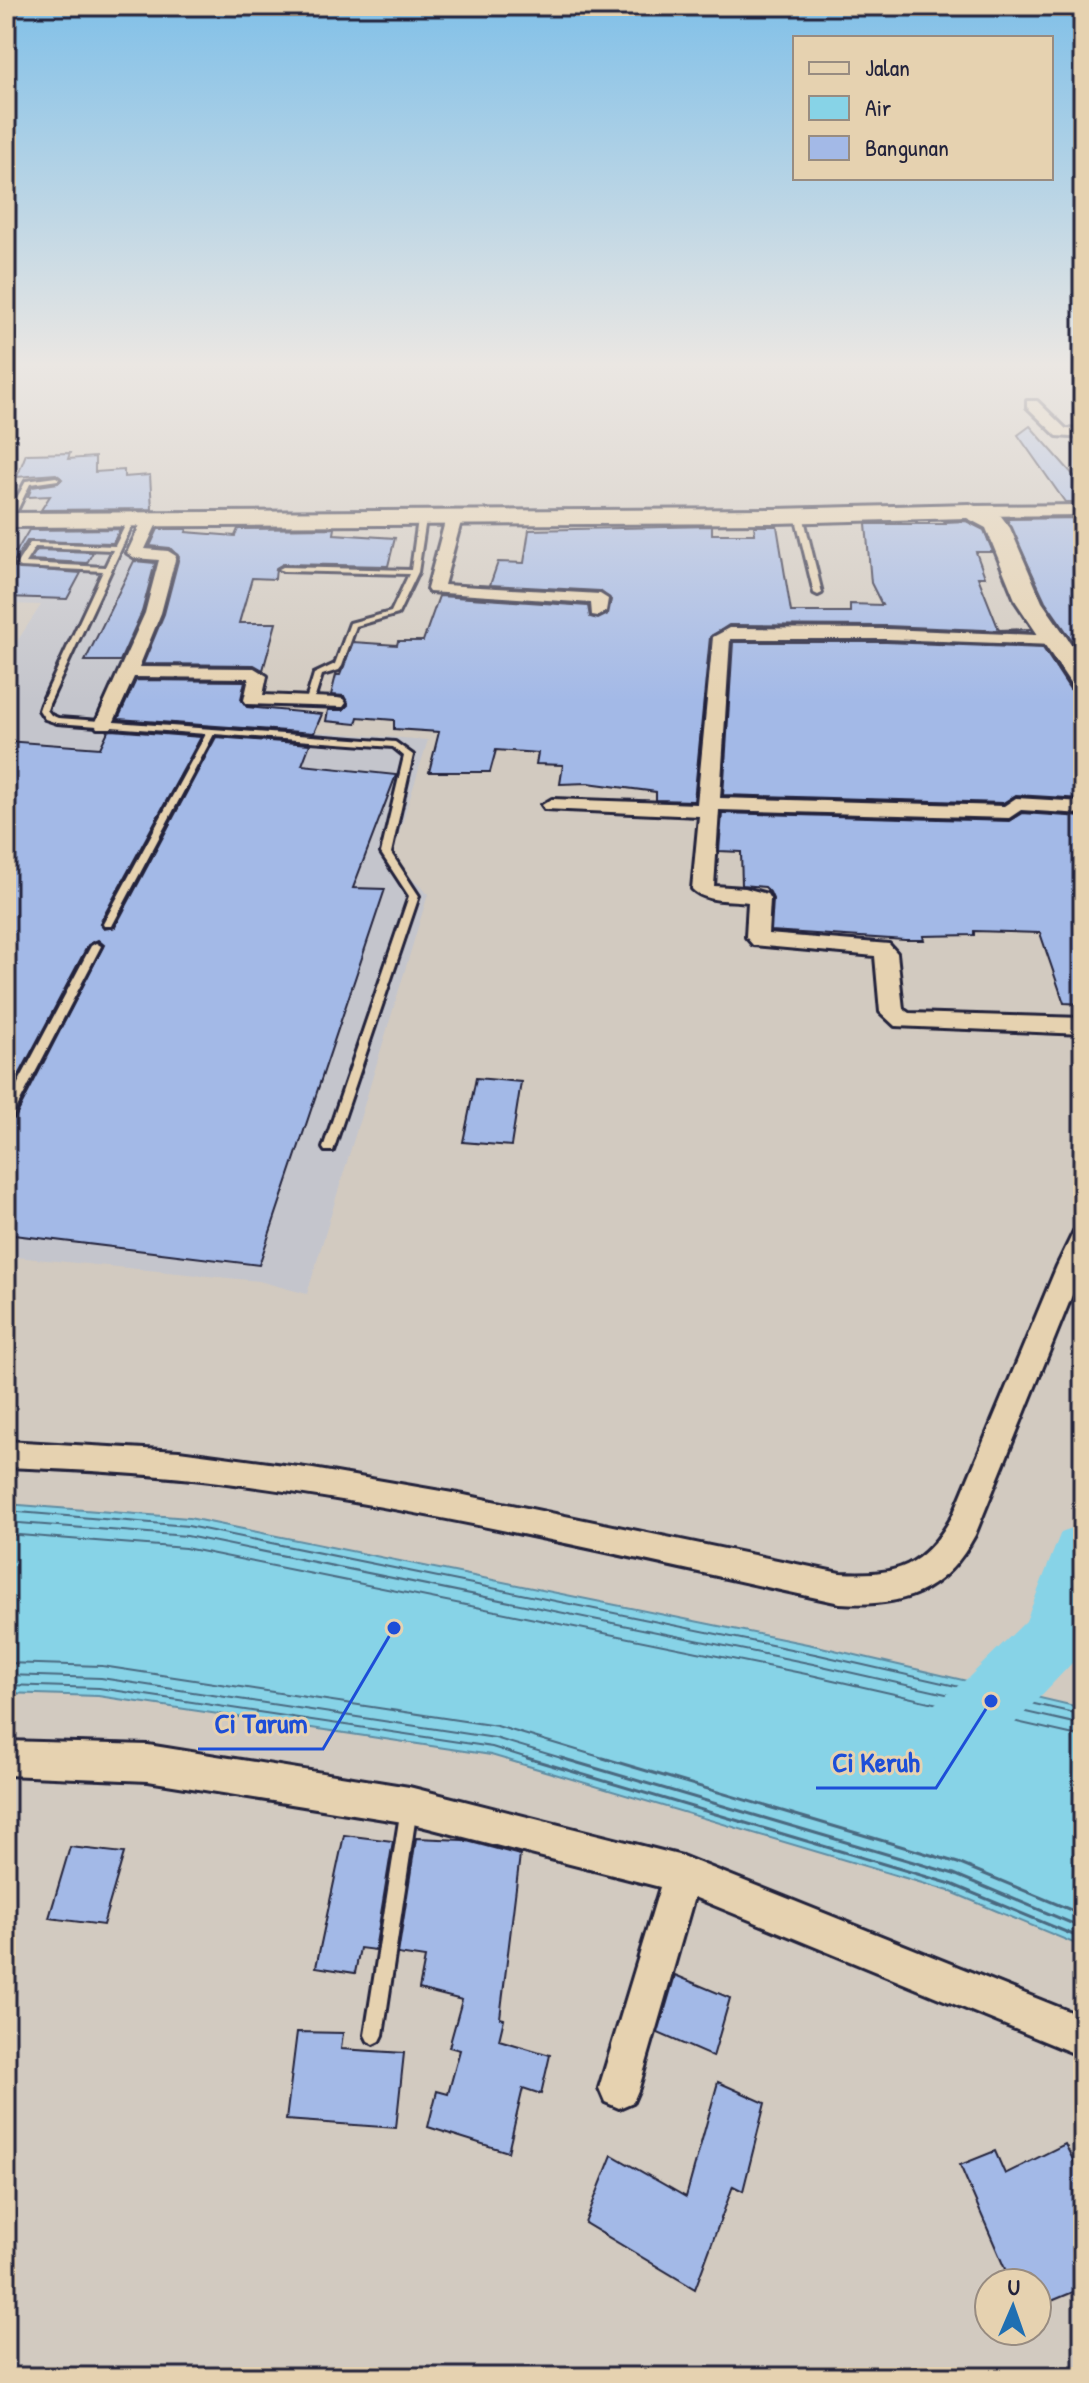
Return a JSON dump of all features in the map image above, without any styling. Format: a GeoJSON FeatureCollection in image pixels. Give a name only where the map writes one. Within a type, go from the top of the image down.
{"type":"FeatureCollection","features":[{"type":"Feature","properties":{"kind":"main road"},"geometry":{"type":"LineString","coordinates":[[7,521],[970,511],[993,521],[998,528],[1029,602],[1083,681]]}},
{"type":"Feature","properties":{"kind":"street"},"geometry":{"type":"LineString","coordinates":[[970,511],[1083,510]]}},
{"type":"Feature","properties":{"kind":"street"},"geometry":{"type":"LineString","coordinates":[[454,518],[435,589],[600,599],[598,611]]}},
{"type":"Feature","properties":{"kind":"street"},"geometry":{"type":"LineString","coordinates":[[104,724],[153,613],[168,556],[135,553],[141,519]]}},
{"type":"Feature","properties":{"kind":"street"},"geometry":{"type":"LineString","coordinates":[[1054,640],[886,634],[730,633],[722,637],[703,889],[759,899],[759,939],[881,949],[886,953],[892,1012],[903,1021],[1083,1026]]}},
{"type":"Feature","properties":{"kind":"street"},"geometry":{"type":"LineString","coordinates":[[128,672],[254,673],[258,676],[253,700],[337,703]]}},
{"type":"Feature","properties":{"kind":"street"},"geometry":{"type":"LineString","coordinates":[[552,805],[1009,812],[1016,804],[1083,808]]}},
{"type":"Feature","properties":{"kind":"street"},"geometry":{"type":"LineString","coordinates":[[6,1454],[101,1458],[236,1471],[433,1504],[840,1588],[872,1590],[902,1587],[929,1570],[956,1542],[1023,1390],[1083,1238]]}},
{"type":"Feature","properties":{"kind":"street"},"geometry":{"type":"LineString","coordinates":[[6,1758],[148,1763],[409,1805],[682,1874],[1083,2037]]}},
{"type":"Feature","properties":{"kind":"street"},"geometry":{"type":"LineString","coordinates":[[619,2088],[682,1874]]}},
{"type":"Feature","properties":{"kind":"lane"},"geometry":{"type":"LineString","coordinates":[[7,521],[28,482],[56,479]]}},
{"type":"Feature","properties":{"kind":"lane"},"geometry":{"type":"LineString","coordinates":[[799,515],[818,593]]}},
{"type":"Feature","properties":{"kind":"lane"},"geometry":{"type":"LineString","coordinates":[[141,519],[119,548],[109,569],[43,710],[48,717],[104,724],[395,745],[409,755],[406,779],[386,853],[414,896],[329,1148]]}},
{"type":"Feature","properties":{"kind":"lane"},"geometry":{"type":"LineString","coordinates":[[311,697],[318,674],[339,664],[353,625],[394,614],[414,572],[422,519]]}},
{"type":"Feature","properties":{"kind":"lane"},"geometry":{"type":"LineString","coordinates":[[109,569],[20,565],[33,545],[119,548]]}},
{"type":"Feature","properties":{"kind":"lane"},"geometry":{"type":"LineString","coordinates":[[283,569],[414,572]]}},
{"type":"Feature","properties":{"kind":"lane"},"geometry":{"type":"LineString","coordinates":[[108,924],[211,732]]}},
{"type":"Feature","properties":{"kind":"lane"},"geometry":{"type":"LineString","coordinates":[[6,1117],[96,946]]}},
{"type":"Feature","properties":{"kind":"lane"},"geometry":{"type":"LineString","coordinates":[[374,2035],[409,1805]]}},
{"type":"Feature","properties":{"kind":"shaded area"},"geometry":{"type":"Polygon","coordinates":[[[22,525],[143,527],[129,556],[164,557],[151,605],[107,716],[428,740],[391,859],[428,894],[307,1294],[259,1281],[6,1256],[6,658],[41,605],[6,604],[6,546],[22,525]]]}},
{"type":"Feature","properties":{"kind":"water"},"geometry":{"type":"Polygon","coordinates":[[[6,1504],[189,1518],[817,1646],[1083,1708],[1083,1947],[949,1891],[491,1755],[98,1696],[6,1693],[6,1504]]]}},
{"type":"Feature","properties":{"kind":"building"},"geometry":{"type":"Polygon","coordinates":[[[150,478],[152,509],[41,510],[50,496],[28,497],[32,487],[58,483],[62,479],[150,478]]]}},
{"type":"Feature","properties":{"kind":"building"},"geometry":{"type":"Polygon","coordinates":[[[1048,478],[1076,478],[1083,486],[1083,502],[1065,502],[1048,478]]]}},
{"type":"Feature","properties":{"kind":"building"},"geometry":{"type":"Polygon","coordinates":[[[1083,518],[1083,586],[1074,586],[1083,604],[1083,656],[1045,601],[1007,519],[1083,518]]]}},
{"type":"Feature","properties":{"kind":"building"},"geometry":{"type":"Polygon","coordinates":[[[966,521],[984,530],[993,552],[976,552],[985,577],[978,577],[999,630],[1031,629],[1032,632],[886,626],[729,625],[710,637],[694,801],[656,800],[656,792],[588,783],[560,784],[563,765],[536,764],[538,753],[496,750],[490,772],[429,772],[439,732],[394,729],[394,720],[358,717],[356,724],[326,721],[328,710],[343,710],[348,705],[344,696],[331,695],[336,675],[340,675],[353,642],[397,645],[398,641],[423,641],[439,596],[588,606],[590,617],[598,619],[608,614],[611,600],[600,591],[490,585],[498,562],[524,563],[529,530],[712,526],[712,534],[755,534],[754,526],[777,526],[791,612],[850,612],[850,604],[882,605],[871,583],[866,524],[966,521]]]}},
{"type":"Feature","properties":{"kind":"building"},"geometry":{"type":"Polygon","coordinates":[[[335,528],[334,534],[395,538],[388,566],[283,564],[276,568],[275,579],[252,578],[239,623],[276,623],[263,670],[254,665],[143,664],[164,614],[179,557],[170,548],[150,546],[158,529],[187,529],[186,532],[235,536],[238,529],[335,528]]]}},
{"type":"Feature","properties":{"kind":"building"},"geometry":{"type":"Polygon","coordinates":[[[120,529],[113,543],[27,541],[13,563],[15,568],[81,573],[67,599],[6,597],[6,552],[16,552],[29,530],[120,529]]]}},
{"type":"Feature","properties":{"kind":"building"},"geometry":{"type":"Polygon","coordinates":[[[37,550],[93,552],[87,563],[30,560],[37,550]]]}},
{"type":"Feature","properties":{"kind":"building"},"geometry":{"type":"Polygon","coordinates":[[[134,561],[155,563],[142,612],[120,661],[85,661],[134,561]]]}},
{"type":"Feature","properties":{"kind":"building"},"geometry":{"type":"Polygon","coordinates":[[[733,642],[886,642],[1043,648],[1070,689],[1083,692],[1083,799],[1016,795],[1003,803],[723,795],[733,642]]]}},
{"type":"Feature","properties":{"kind":"building"},"geometry":{"type":"Polygon","coordinates":[[[136,680],[245,681],[241,699],[247,707],[322,714],[314,733],[118,719],[136,680]]]}},
{"type":"Feature","properties":{"kind":"building"},"geometry":{"type":"Polygon","coordinates":[[[108,731],[201,737],[100,923],[104,929],[115,927],[216,737],[310,744],[302,765],[396,775],[353,888],[385,889],[259,1265],[6,1234],[6,1124],[15,1118],[104,945],[98,940],[88,945],[6,1100],[6,741],[100,748],[108,731]]]}},
{"type":"Feature","properties":{"kind":"building"},"geometry":{"type":"Polygon","coordinates":[[[722,813],[1009,821],[1022,813],[1083,817],[1083,1004],[1064,1003],[1040,933],[974,931],[974,935],[923,936],[924,940],[905,940],[771,931],[773,899],[770,892],[765,887],[742,885],[741,852],[719,851],[722,813]]]}},
{"type":"Feature","properties":{"kind":"building"},"geometry":{"type":"Polygon","coordinates":[[[476,1078],[521,1082],[511,1146],[463,1142],[476,1078]]]}},
{"type":"Feature","properties":{"kind":"building"},"geometry":{"type":"Polygon","coordinates":[[[344,1835],[393,1841],[375,1950],[360,1948],[355,1973],[316,1967],[344,1835]]]}},
{"type":"Feature","properties":{"kind":"building"},"geometry":{"type":"Polygon","coordinates":[[[416,1838],[463,1840],[520,1855],[500,2018],[504,2019],[499,2040],[550,2055],[541,2094],[523,2088],[508,2152],[428,2127],[437,2091],[448,2094],[460,2050],[449,2047],[462,2000],[419,1989],[425,1958],[398,1954],[416,1838]]]}},
{"type":"Feature","properties":{"kind":"building"},"geometry":{"type":"Polygon","coordinates":[[[70,1847],[124,1853],[103,1925],[49,1918],[70,1847]]]}},
{"type":"Feature","properties":{"kind":"building"},"geometry":{"type":"Polygon","coordinates":[[[675,1975],[730,1998],[713,2057],[658,2033],[675,1975]]]}},
{"type":"Feature","properties":{"kind":"building"},"geometry":{"type":"Polygon","coordinates":[[[297,2032],[343,2033],[341,2049],[404,2053],[396,2128],[286,2120],[297,2032]]]}},
{"type":"Feature","properties":{"kind":"building"},"geometry":{"type":"Polygon","coordinates":[[[718,2082],[765,2103],[743,2191],[733,2186],[695,2289],[585,2223],[612,2155],[686,2197],[718,2082]]]}},
{"type":"Feature","properties":{"kind":"building"},"geometry":{"type":"Polygon","coordinates":[[[1065,2144],[1083,2179],[1083,2288],[1053,2300],[1053,2267],[1004,2267],[960,2165],[995,2151],[1005,2174],[1065,2144]]]}},
{"type":"Feature","properties":{"kind":"waterway"},"geometry":{"type":"LineString","coordinates":[[951,1733],[991,1701],[1050,1641],[1083,1552]]}},
{"type":"Feature","properties":{"kind":"place","name":"Ci Tarum"},"geometry":{"type":"Point","coordinates":[394,1628]}},
{"type":"Feature","properties":{"kind":"place","name":"Ci Keruh"},"geometry":{"type":"Point","coordinates":[991,1701]}}]}
